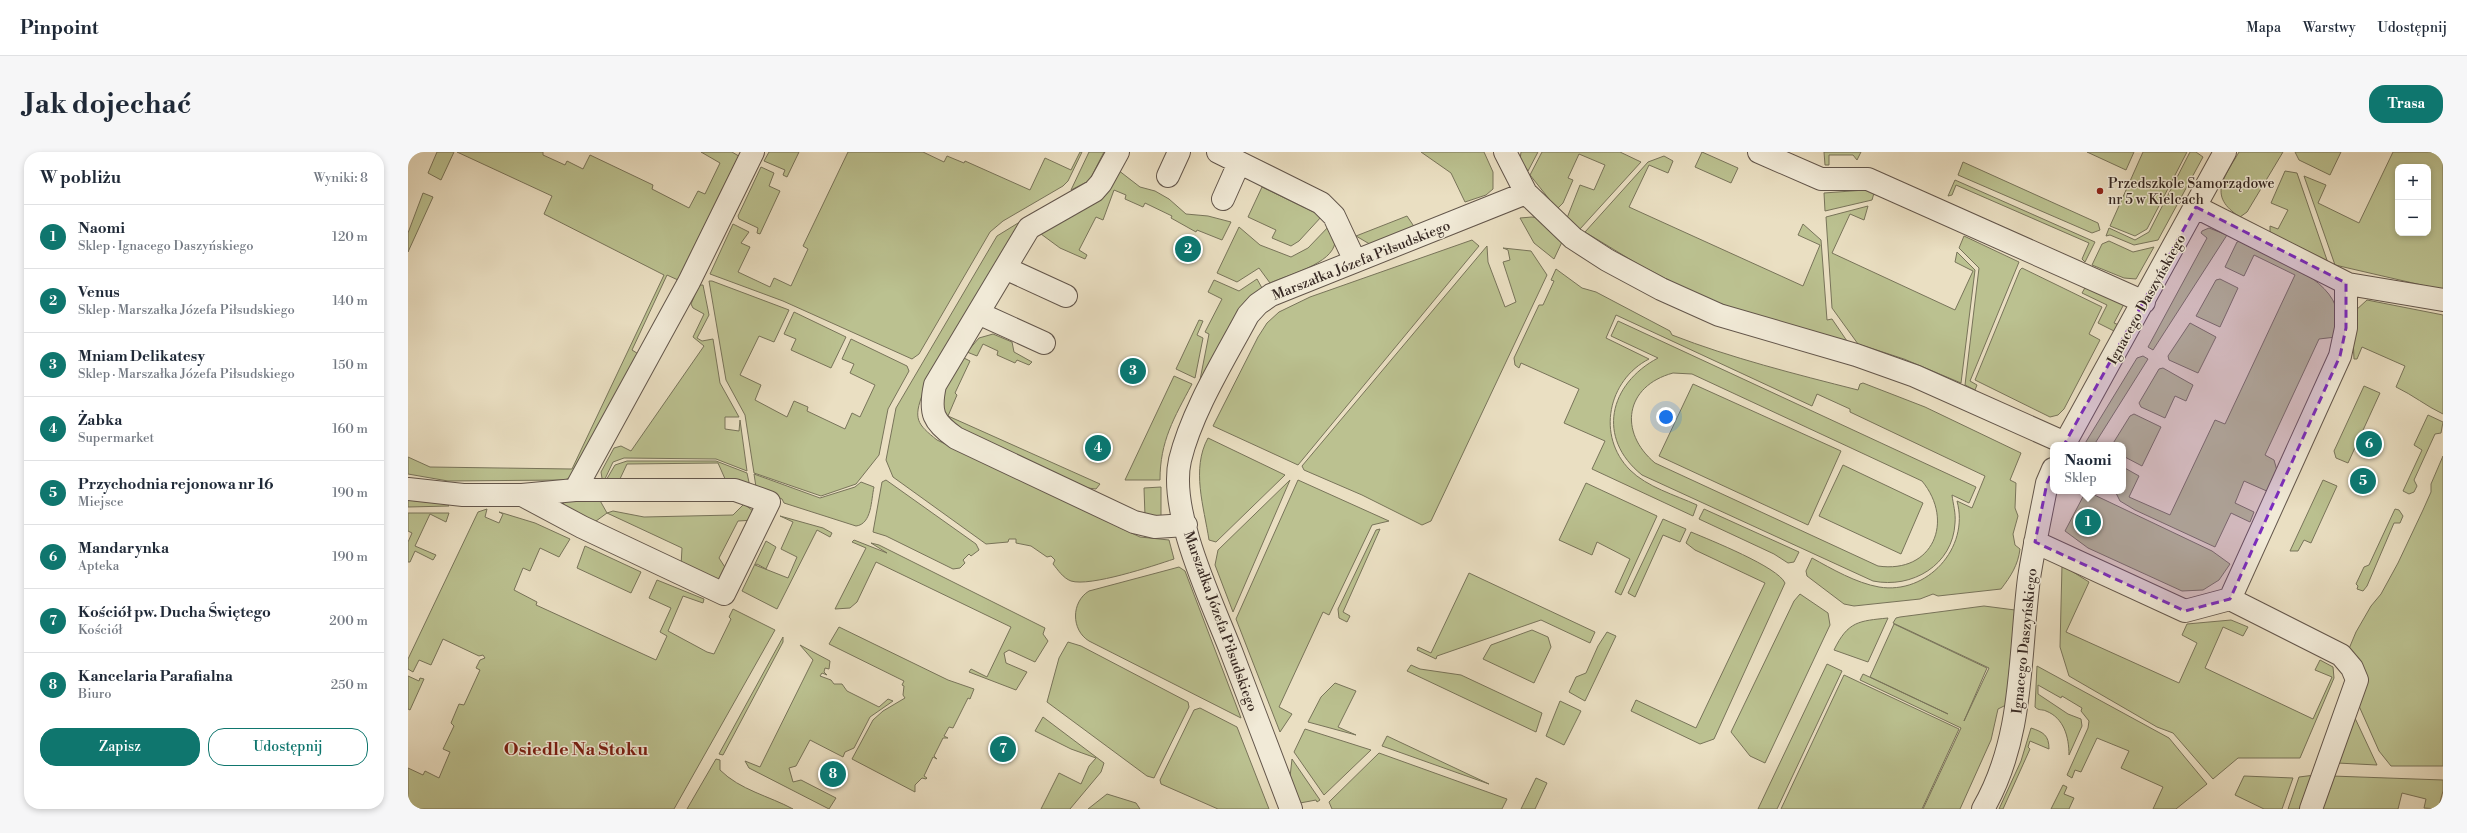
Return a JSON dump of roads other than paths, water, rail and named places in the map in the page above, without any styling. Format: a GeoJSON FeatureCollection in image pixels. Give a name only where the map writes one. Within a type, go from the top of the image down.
{"type":"FeatureCollection","features":[{"type":"Feature","properties":{"kind":"street"},"geometry":{"type":"LineString","coordinates":[[574,490],[686,288],[753,152]]}},
{"type":"Feature","properties":{"kind":"street"},"geometry":{"type":"LineString","coordinates":[[1118,152],[1101,183],[1094,191],[1029,228],[935,385],[931,401],[934,416],[942,428],[956,438],[1134,522],[1155,527],[1186,525]]}},
{"type":"Feature","properties":{"kind":"street"},"geometry":{"type":"LineString","coordinates":[[1168,176],[1179,152]]}},
{"type":"Feature","properties":{"kind":"street"},"geometry":{"type":"LineString","coordinates":[[1218,152],[1321,203],[1334,216],[1355,261]]}},
{"type":"Feature","properties":{"kind":"street"},"geometry":{"type":"LineString","coordinates":[[1505,152],[1526,193],[1573,238],[1607,260],[1661,290],[1719,315],[1856,355],[1915,376],[2060,442]]}},
{"type":"Feature","properties":{"kind":"street"},"geometry":{"type":"LineString","coordinates":[[1758,152],[1821,180],[1868,179],[2144,302]]}},
{"type":"Feature","properties":{"kind":"street","name":"Ignacego Daszyńskiego"},"geometry":{"type":"LineString","coordinates":[[2065,442],[2144,302],[2225,152]]}},
{"type":"Feature","properties":{"kind":"street"},"geometry":{"type":"LineString","coordinates":[[1223,199],[1239,163]]}},
{"type":"Feature","properties":{"kind":"street","name":"Marszałka Józefa Piłsudskiego"},"geometry":{"type":"LineString","coordinates":[[1291,809],[1201,574],[1186,525],[1179,485],[1180,462],[1189,433],[1248,316],[1258,304],[1271,295],[1526,193]]}},
{"type":"Feature","properties":{"kind":"street"},"geometry":{"type":"LineString","coordinates":[[2196,207],[2346,283],[2443,300]]}},
{"type":"Feature","properties":{"kind":"street"},"geometry":{"type":"LineString","coordinates":[[1005,268],[1066,296]]}},
{"type":"Feature","properties":{"kind":"street"},"geometry":{"type":"LineString","coordinates":[[2230,599],[2340,356],[2346,332],[2346,283]]}},
{"type":"Feature","properties":{"kind":"street"},"geometry":{"type":"LineString","coordinates":[[978,313],[1044,343]]}},
{"type":"Feature","properties":{"kind":"street","name":"Ignacego Daszyńskiego"},"geometry":{"type":"LineString","coordinates":[[1983,809],[2009,748],[2016,714],[2029,579],[2047,483],[2050,476]]}},
{"type":"Feature","properties":{"kind":"street"},"geometry":{"type":"LineString","coordinates":[[408,489],[463,495],[522,495],[574,490],[735,490],[769,502],[724,594],[576,524],[522,495]]}},
{"type":"Feature","properties":{"kind":"street"},"geometry":{"type":"LineString","coordinates":[[2035,542],[2185,611],[2230,599],[2342,655],[2352,668],[2357,680],[2311,809]]}},
{"type":"Feature","properties":{"kind":"place","name":"Przedszkole Samorządowe nr 5 w Kielcach"},"geometry":{"type":"Point","coordinates":[2100,191]}},
{"type":"Feature","properties":{"kind":"place","name":"Venus"},"geometry":{"type":"Point","coordinates":[1188,249]}},
{"type":"Feature","properties":{"kind":"place","name":"Mniam Delikatesy"},"geometry":{"type":"Point","coordinates":[1133,371]}},
{"type":"Feature","properties":{"kind":"place","name":"Mandarynka"},"geometry":{"type":"Point","coordinates":[2369,444]}},
{"type":"Feature","properties":{"kind":"place","name":"Żabka"},"geometry":{"type":"Point","coordinates":[1098,448]}},
{"type":"Feature","properties":{"kind":"place","name":"Przychodnia rejonowa nr 16"},"geometry":{"type":"Point","coordinates":[2363,481]}},
{"type":"Feature","properties":{"kind":"place","name":"Naomi"},"geometry":{"type":"Point","coordinates":[2088,522]}},
{"type":"Feature","properties":{"kind":"place","name":"Kościół pw. Ducha Świętego"},"geometry":{"type":"Point","coordinates":[1003,749]}},
{"type":"Feature","properties":{"kind":"place","name":"Kancelaria Parafialna"},"geometry":{"type":"Point","coordinates":[833,774]}},
{"type":"Feature","properties":{"kind":"district","name":"Osiedle Na Stoku"},"geometry":{"type":"Point","coordinates":[576,749]}}]}
